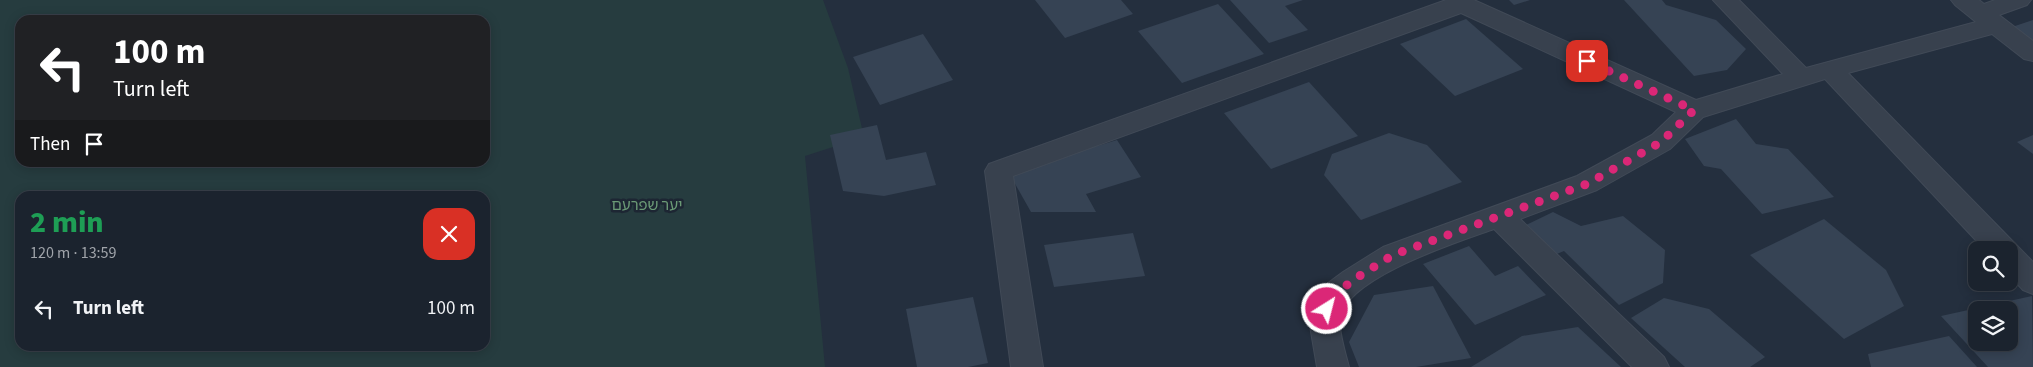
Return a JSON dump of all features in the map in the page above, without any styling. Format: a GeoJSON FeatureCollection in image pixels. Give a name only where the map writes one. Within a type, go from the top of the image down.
{"type":"FeatureCollection","features":[{"type":"Feature","properties":{"kind":"street"},"geometry":{"type":"LineString","coordinates":[[1725,0],[1801,78]]}},
{"type":"Feature","properties":{"kind":"street"},"geometry":{"type":"LineString","coordinates":[[1333,367],[1324,320],[1331,298],[1353,280],[1393,255],[1587,184],[1661,142],[1694,110],[1830,69],[2019,0]]}},
{"type":"Feature","properties":{"kind":"street"},"geometry":{"type":"LineString","coordinates":[[1027,367],[999,171],[1460,2],[1694,110]]}},
{"type":"Feature","properties":{"kind":"street"},"geometry":{"type":"LineString","coordinates":[[1980,13],[2033,52]]}},
{"type":"Feature","properties":{"kind":"street"},"geometry":{"type":"LineString","coordinates":[[1830,69],[1994,241]]}},
{"type":"Feature","properties":{"kind":"street"},"geometry":{"type":"LineString","coordinates":[[1500,217],[1653,367]]}},
{"type":"Feature","properties":{"kind":"street"},"geometry":{"type":"LineString","coordinates":[[2018,266],[2033,282]]}},
{"type":"Feature","properties":{"kind":"green space","name":"יער שפרעם"},"geometry":{"type":"Polygon","coordinates":[[[0,0],[823,0],[848,68],[864,137],[805,156],[825,367],[0,367],[0,0]]]}},
{"type":"Feature","properties":{"kind":"building"},"geometry":{"type":"Polygon","coordinates":[[[1035,0],[1121,0],[1133,14],[1065,38],[1035,0]]]}},
{"type":"Feature","properties":{"kind":"building"},"geometry":{"type":"Polygon","coordinates":[[[1230,0],[1303,0],[1285,6],[1308,30],[1269,43],[1230,0]]]}},
{"type":"Feature","properties":{"kind":"building"},"geometry":{"type":"Polygon","coordinates":[[[1509,0],[1530,0],[1514,5],[1509,0]]]}},
{"type":"Feature","properties":{"kind":"building"},"geometry":{"type":"Polygon","coordinates":[[[1624,0],[1662,0],[1666,5],[1716,20],[1746,49],[1727,70],[1694,76],[1624,0]]]}},
{"type":"Feature","properties":{"kind":"building"},"geometry":{"type":"Polygon","coordinates":[[[1218,4],[1264,54],[1182,83],[1138,31],[1218,4]]]}},
{"type":"Feature","properties":{"kind":"building"},"geometry":{"type":"Polygon","coordinates":[[[1466,19],[1523,69],[1455,96],[1400,44],[1466,19]]]}},
{"type":"Feature","properties":{"kind":"building"},"geometry":{"type":"Polygon","coordinates":[[[2033,20],[2033,42],[2012,27],[2033,20]]]}},
{"type":"Feature","properties":{"kind":"building"},"geometry":{"type":"Polygon","coordinates":[[[923,34],[953,80],[880,105],[853,57],[923,34]]]}},
{"type":"Feature","properties":{"kind":"building"},"geometry":{"type":"Polygon","coordinates":[[[1309,82],[1358,136],[1271,169],[1224,113],[1309,82]]]}},
{"type":"Feature","properties":{"kind":"building"},"geometry":{"type":"Polygon","coordinates":[[[1736,119],[1756,144],[1788,149],[1834,197],[1762,214],[1721,169],[1704,166],[1685,139],[1736,119]]]}},
{"type":"Feature","properties":{"kind":"building"},"geometry":{"type":"Polygon","coordinates":[[[877,125],[886,160],[926,152],[936,185],[884,196],[843,191],[830,135],[877,125]]]}},
{"type":"Feature","properties":{"kind":"building"},"geometry":{"type":"Polygon","coordinates":[[[1389,133],[1427,145],[1462,182],[1361,220],[1324,175],[1332,154],[1389,133]]]}},
{"type":"Feature","properties":{"kind":"building"},"geometry":{"type":"Polygon","coordinates":[[[2033,135],[2033,154],[2017,142],[2033,135]]]}},
{"type":"Feature","properties":{"kind":"building"},"geometry":{"type":"Polygon","coordinates":[[[1117,140],[1141,177],[1086,194],[1096,212],[1031,212],[1009,173],[1117,140]]]}},
{"type":"Feature","properties":{"kind":"building"},"geometry":{"type":"Polygon","coordinates":[[[1553,212],[1581,226],[1623,216],[1665,250],[1663,283],[1619,305],[1564,251],[1552,256],[1522,227],[1553,212]]]}},
{"type":"Feature","properties":{"kind":"building"},"geometry":{"type":"Polygon","coordinates":[[[1824,219],[1886,270],[1904,306],[1844,339],[1750,255],[1824,219]]]}},
{"type":"Feature","properties":{"kind":"building"},"geometry":{"type":"Polygon","coordinates":[[[1133,233],[1145,276],[1054,287],[1044,245],[1133,233]]]}},
{"type":"Feature","properties":{"kind":"building"},"geometry":{"type":"Polygon","coordinates":[[[1469,246],[1495,276],[1518,266],[1546,295],[1475,325],[1423,264],[1469,246]]]}},
{"type":"Feature","properties":{"kind":"building"},"geometry":{"type":"Polygon","coordinates":[[[1433,286],[1471,358],[1416,367],[1359,367],[1349,342],[1374,295],[1433,286]]]}},
{"type":"Feature","properties":{"kind":"building"},"geometry":{"type":"Polygon","coordinates":[[[2032,296],[2033,367],[1988,367],[1973,351],[2018,351],[2018,301],[2009,301],[2032,296]]]}},
{"type":"Feature","properties":{"kind":"building"},"geometry":{"type":"Polygon","coordinates":[[[973,297],[988,363],[968,367],[917,367],[906,309],[973,297]]]}},
{"type":"Feature","properties":{"kind":"building"},"geometry":{"type":"Polygon","coordinates":[[[1664,298],[1709,309],[1765,357],[1750,367],[1685,367],[1631,318],[1664,298]]]}},
{"type":"Feature","properties":{"kind":"building"},"geometry":{"type":"Polygon","coordinates":[[[1968,310],[1968,345],[1941,316],[1968,310]]]}},
{"type":"Feature","properties":{"kind":"building"},"geometry":{"type":"Polygon","coordinates":[[[1578,327],[1621,367],[1471,367],[1522,336],[1578,327]]]}},
{"type":"Feature","properties":{"kind":"building"},"geometry":{"type":"Polygon","coordinates":[[[1949,336],[1977,367],[1871,367],[1868,354],[1949,336]]]}},
{"type":"Feature","properties":{"kind":"route"},"geometry":{"type":"LineString","coordinates":[[1327,309],[1331,298],[1353,280],[1393,255],[1587,184],[1661,142],[1694,110],[1587,61]]}}]}
